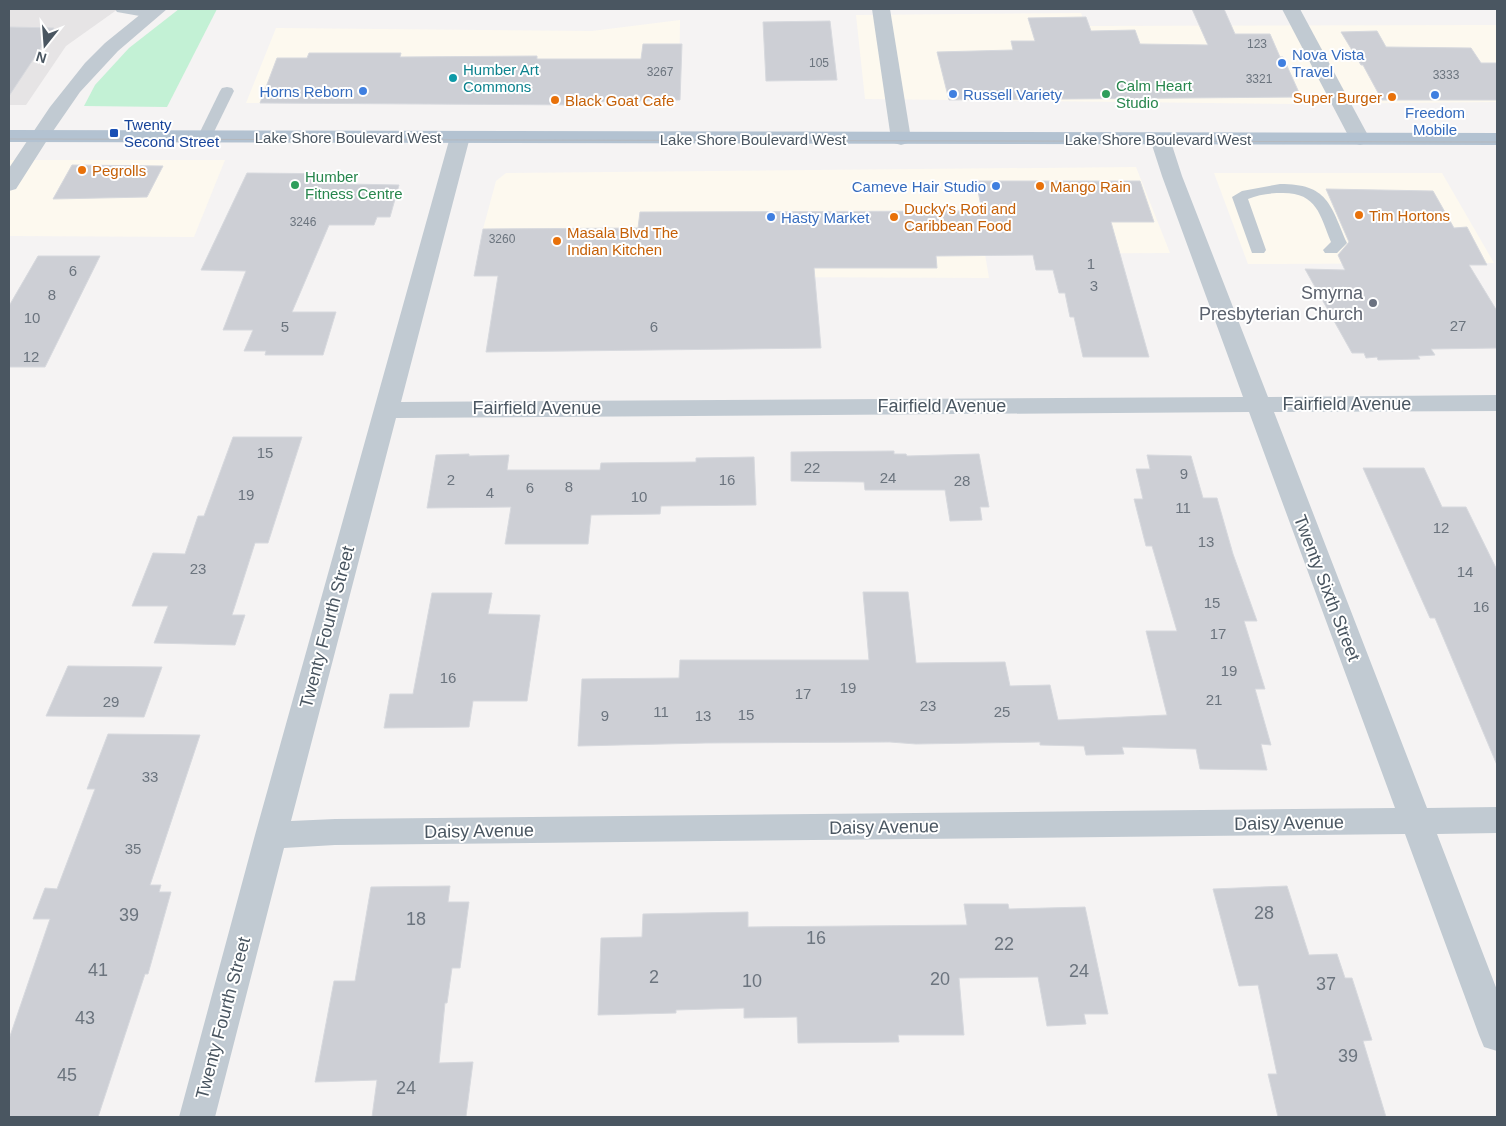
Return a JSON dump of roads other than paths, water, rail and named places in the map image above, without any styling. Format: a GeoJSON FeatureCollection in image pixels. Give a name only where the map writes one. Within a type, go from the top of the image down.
{"type":"FeatureCollection","features":[{"type":"Feature","properties":{"kind":"main road","name":"Lake Shore Boulevard West"},"geometry":{"type":"LineString","coordinates":[[9,136],[901,139],[1497,138]]}},
{"type":"Feature","properties":{"kind":"street"},"geometry":{"type":"LineString","coordinates":[[881,9],[901,139]]}},
{"type":"Feature","properties":{"kind":"street"},"geometry":{"type":"LineString","coordinates":[[1291,9],[1360,139]]}},
{"type":"Feature","properties":{"kind":"street"},"geometry":{"type":"LineString","coordinates":[[9,186],[56,109],[84,73],[105,52],[154,11]]}},
{"type":"Feature","properties":{"kind":"street","name":"Twenty Fourth Street"},"geometry":{"type":"LineString","coordinates":[[197,1117],[270,835],[460,137]]}},
{"type":"Feature","properties":{"kind":"street","name":"Twenty Sixth Street"},"geometry":{"type":"LineString","coordinates":[[1160,139],[1172,176],[1497,1036]]}},
{"type":"Feature","properties":{"kind":"street","name":"Fairfield Avenue"},"geometry":{"type":"LineString","coordinates":[[386,410],[1497,403]]}},
{"type":"Feature","properties":{"kind":"street","name":"Daisy Avenue"},"geometry":{"type":"LineString","coordinates":[[270,835],[355,832],[1497,820]]}},
{"type":"Feature","properties":{"kind":"lane"},"geometry":{"type":"LineString","coordinates":[[122,9],[154,11]]}},
{"type":"Feature","properties":{"kind":"lane"},"geometry":{"type":"LineString","coordinates":[[205,136],[227,91]]}},
{"type":"Feature","properties":{"kind":"lane"},"geometry":{"type":"LineString","coordinates":[[1258,250],[1240,197],[1248,192],[1278,189],[1310,192],[1317,198],[1339,243],[1331,250]]}},
{"type":"Feature","properties":{"kind":"tram line"},"geometry":{"type":"LineString","coordinates":[[9,139],[1497,142]]}},
{"type":"Feature","properties":{"kind":"place","name":"Nova Vista Travel"},"geometry":{"type":"Point","coordinates":[1282,63]}},
{"type":"Feature","properties":{"kind":"place","name":"Humber Art Commons"},"geometry":{"type":"Point","coordinates":[453,78]}},
{"type":"Feature","properties":{"kind":"place","name":"Horns Reborn"},"geometry":{"type":"Point","coordinates":[363,91]}},
{"type":"Feature","properties":{"kind":"place","name":"Russell Variety"},"geometry":{"type":"Point","coordinates":[953,94]}},
{"type":"Feature","properties":{"kind":"place","name":"Calm Heart Studio"},"geometry":{"type":"Point","coordinates":[1106,94]}},
{"type":"Feature","properties":{"kind":"place","name":"Freedom Mobile"},"geometry":{"type":"Point","coordinates":[1435,95]}},
{"type":"Feature","properties":{"kind":"place","name":"Super Burger"},"geometry":{"type":"Point","coordinates":[1392,97]}},
{"type":"Feature","properties":{"kind":"place","name":"Black Goat Cafe"},"geometry":{"type":"Point","coordinates":[555,100]}},
{"type":"Feature","properties":{"kind":"place","name":"Twenty Second Street"},"geometry":{"type":"Point","coordinates":[114,133]}},
{"type":"Feature","properties":{"kind":"place","name":"Pegrolls"},"geometry":{"type":"Point","coordinates":[82,170]}},
{"type":"Feature","properties":{"kind":"place","name":"Humber Fitness Centre"},"geometry":{"type":"Point","coordinates":[295,185]}},
{"type":"Feature","properties":{"kind":"place","name":"Cameve Hair Studio"},"geometry":{"type":"Point","coordinates":[996,186]}},
{"type":"Feature","properties":{"kind":"place","name":"Mango Rain"},"geometry":{"type":"Point","coordinates":[1040,186]}},
{"type":"Feature","properties":{"kind":"place","name":"Tim Hortons"},"geometry":{"type":"Point","coordinates":[1359,215]}},
{"type":"Feature","properties":{"kind":"place","name":"Hasty Market"},"geometry":{"type":"Point","coordinates":[771,217]}},
{"type":"Feature","properties":{"kind":"place","name":"Ducky's Roti and Caribbean Food"},"geometry":{"type":"Point","coordinates":[894,217]}},
{"type":"Feature","properties":{"kind":"place","name":"Masala Blvd The Indian Kitchen"},"geometry":{"type":"Point","coordinates":[557,241]}},
{"type":"Feature","properties":{"kind":"place","name":"Smyrna Presbyterian Church"},"geometry":{"type":"Point","coordinates":[1373,303]}}]}
